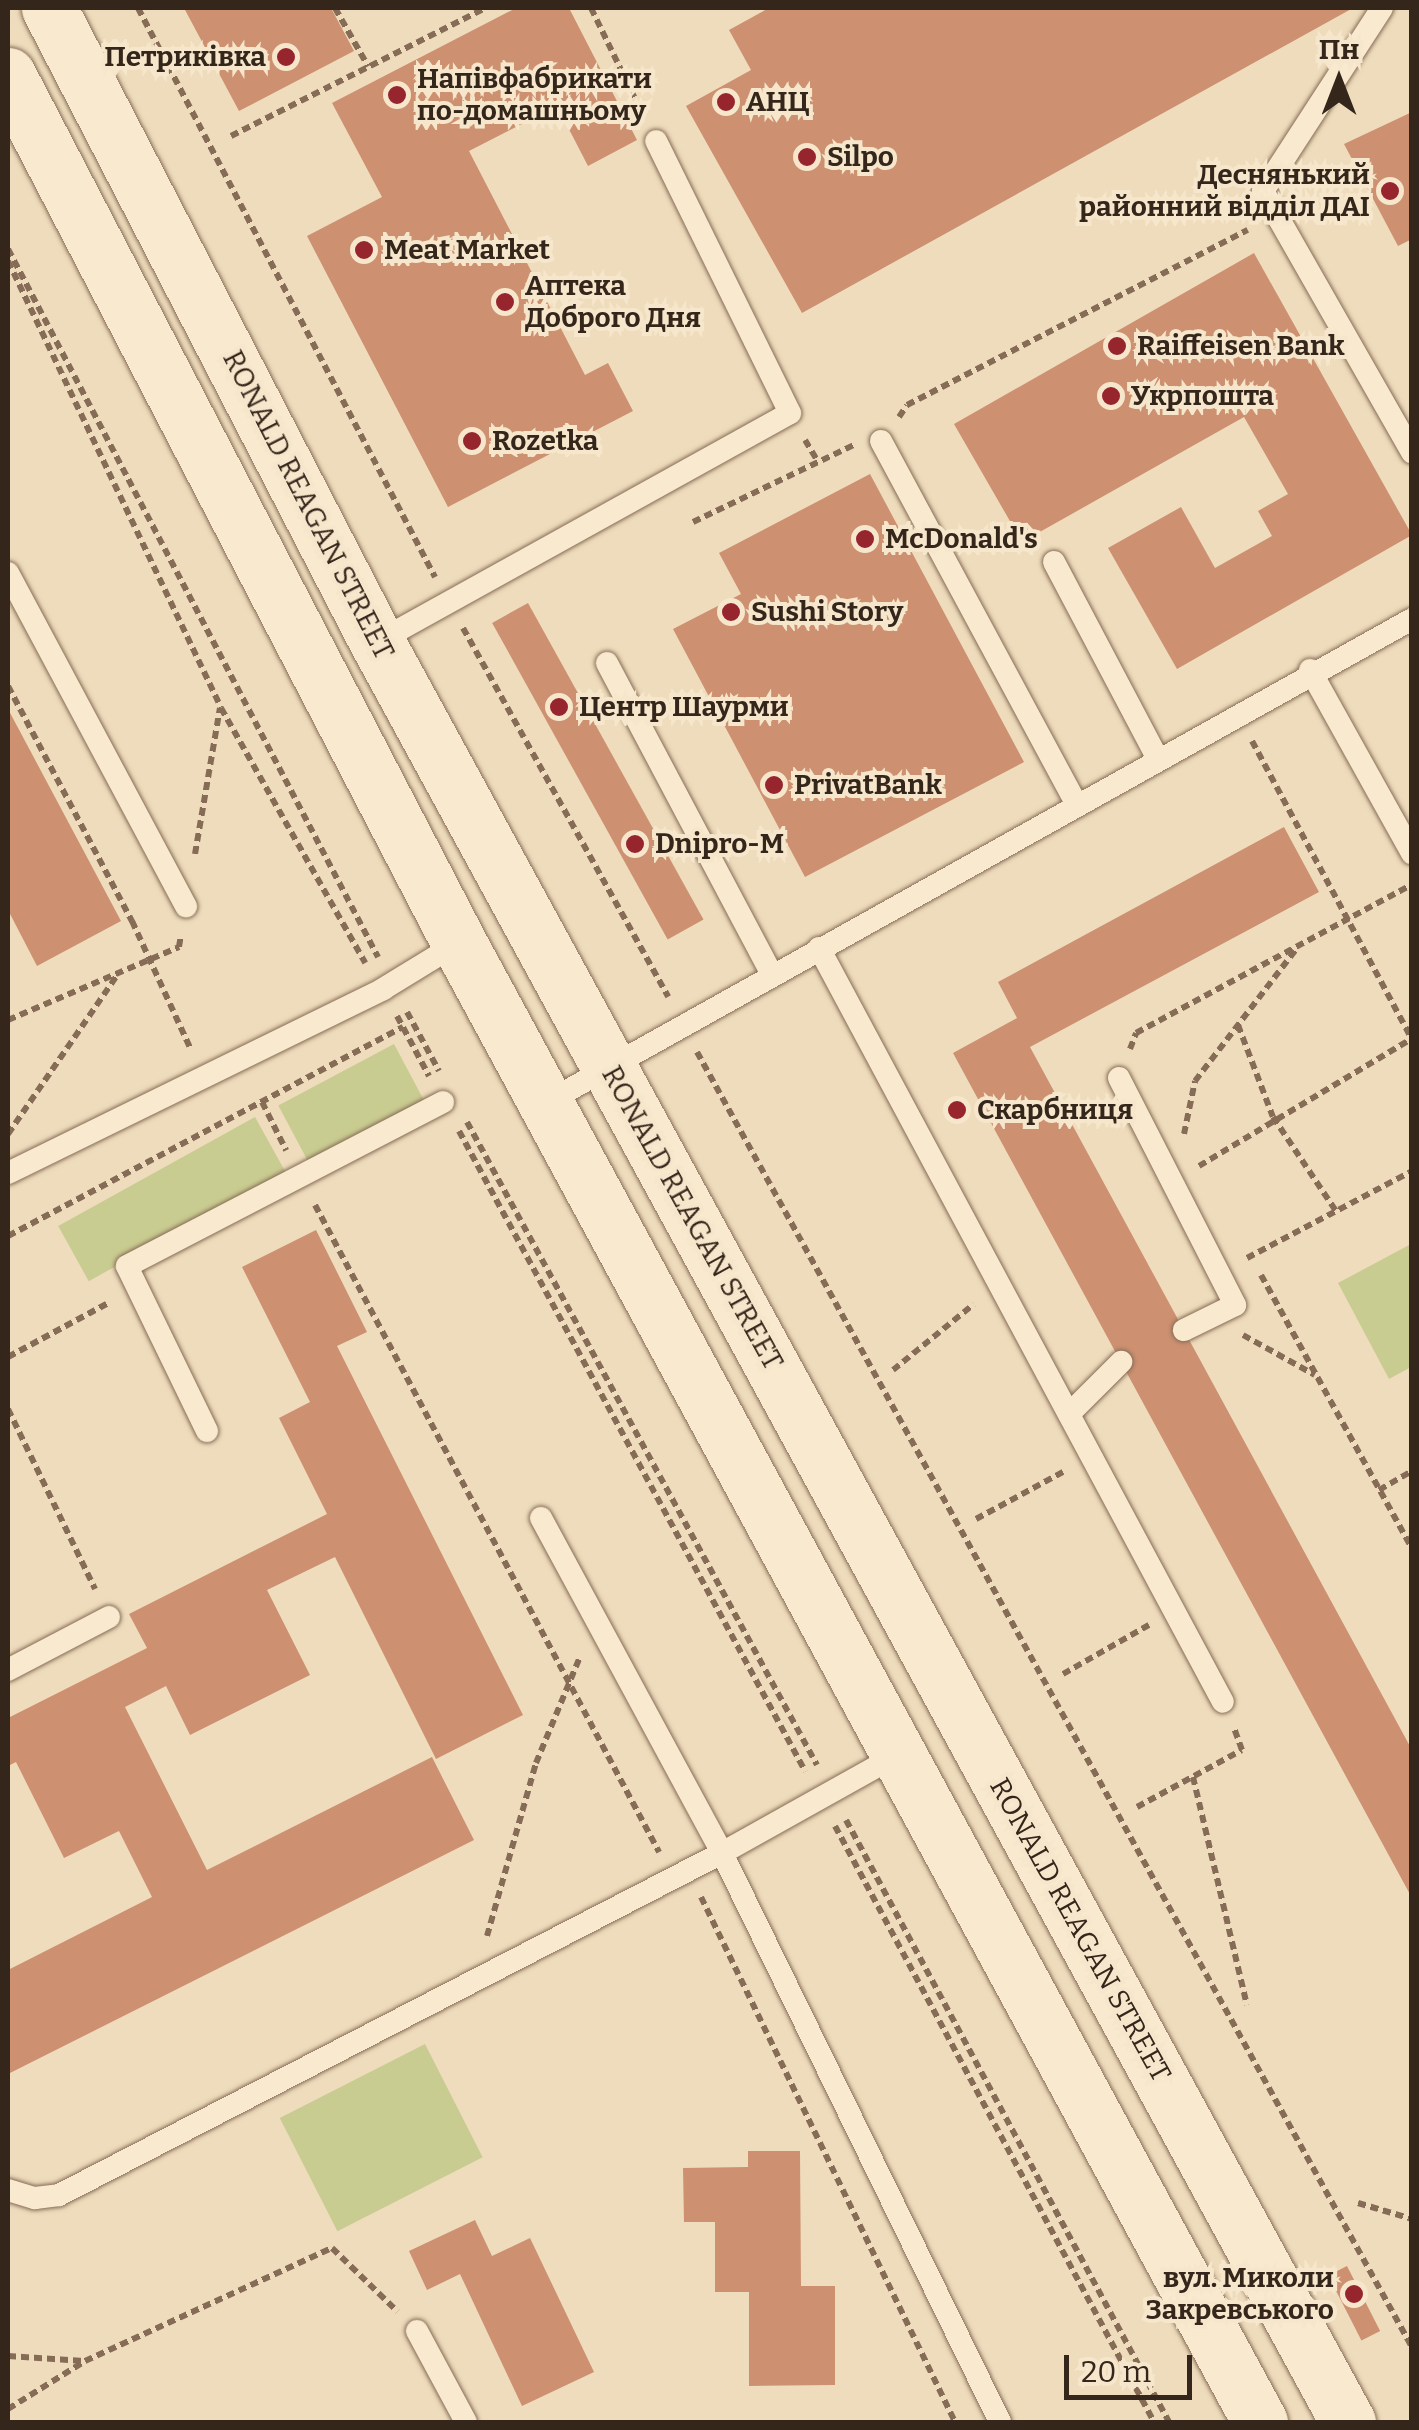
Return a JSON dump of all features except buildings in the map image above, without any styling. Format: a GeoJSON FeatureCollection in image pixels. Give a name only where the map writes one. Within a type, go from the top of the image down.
{"type":"FeatureCollection","features":[{"type":"Feature","properties":{"kind":"main road","name":"RONALD REAGAN STREET"},"geometry":{"type":"LineString","coordinates":[[49,8],[376,642],[1348,2422]]}},
{"type":"Feature","properties":{"kind":"main road"},"geometry":{"type":"LineString","coordinates":[[8,75],[459,943],[549,1101],[897,1755],[1260,2422]]}},
{"type":"Feature","properties":{"kind":"lane"},"geometry":{"type":"LineString","coordinates":[[1382,8],[1263,191],[1412,452]]}},
{"type":"Feature","properties":{"kind":"lane"},"geometry":{"type":"LineString","coordinates":[[376,642],[450,605],[790,413],[656,141]]}},
{"type":"Feature","properties":{"kind":"lane"},"geometry":{"type":"LineString","coordinates":[[881,441],[1076,803]]}},
{"type":"Feature","properties":{"kind":"lane"},"geometry":{"type":"LineString","coordinates":[[1054,562],[1157,758]]}},
{"type":"Feature","properties":{"kind":"lane"},"geometry":{"type":"LineString","coordinates":[[8,572],[186,906]]}},
{"type":"Feature","properties":{"kind":"lane"},"geometry":{"type":"LineString","coordinates":[[549,1101],[1310,670],[1412,619]]}},
{"type":"Feature","properties":{"kind":"lane"},"geometry":{"type":"LineString","coordinates":[[606,663],[772,975]]}},
{"type":"Feature","properties":{"kind":"lane"},"geometry":{"type":"LineString","coordinates":[[1310,670],[1412,853]]}},
{"type":"Feature","properties":{"kind":"lane"},"geometry":{"type":"LineString","coordinates":[[8,1173],[387,987],[459,943]]}},
{"type":"Feature","properties":{"kind":"lane"},"geometry":{"type":"LineString","coordinates":[[820,948],[1224,1702]]}},
{"type":"Feature","properties":{"kind":"lane"},"geometry":{"type":"LineString","coordinates":[[1119,1078],[1235,1305],[1184,1330]]}},
{"type":"Feature","properties":{"kind":"lane"},"geometry":{"type":"LineString","coordinates":[[207,1431],[127,1266],[300,1176],[444,1092]]}},
{"type":"Feature","properties":{"kind":"lane"},"geometry":{"type":"LineString","coordinates":[[1069,1414],[1121,1362]]}},
{"type":"Feature","properties":{"kind":"lane"},"geometry":{"type":"LineString","coordinates":[[541,1518],[722,1852],[1000,2422]]}},
{"type":"Feature","properties":{"kind":"lane"},"geometry":{"type":"LineString","coordinates":[[8,1670],[109,1617]]}},
{"type":"Feature","properties":{"kind":"lane"},"geometry":{"type":"LineString","coordinates":[[8,2190],[35,2198],[59,2195],[681,1874],[897,1755]]}},
{"type":"Feature","properties":{"kind":"lane"},"geometry":{"type":"LineString","coordinates":[[417,2330],[466,2422]]}},
{"type":"Feature","properties":{"kind":"path"},"geometry":{"type":"LineString","coordinates":[[138,8],[450,605],[1412,2347]]}},
{"type":"Feature","properties":{"kind":"path"},"geometry":{"type":"LineString","coordinates":[[336,8],[368,66]]}},
{"type":"Feature","properties":{"kind":"path"},"geometry":{"type":"LineString","coordinates":[[231,136],[485,8]]}},
{"type":"Feature","properties":{"kind":"path"},"geometry":{"type":"LineString","coordinates":[[594,9],[656,141]]}},
{"type":"Feature","properties":{"kind":"path"},"geometry":{"type":"LineString","coordinates":[[693,522],[845,446],[881,441],[907,405],[1276,215]]}},
{"type":"Feature","properties":{"kind":"path"},"geometry":{"type":"LineString","coordinates":[[8,249],[387,987],[1169,2422]]}},
{"type":"Feature","properties":{"kind":"path"},"geometry":{"type":"LineString","coordinates":[[8,260],[220,708],[387,987],[403,1027],[444,1092]]}},
{"type":"Feature","properties":{"kind":"path"},"geometry":{"type":"LineString","coordinates":[[8,686],[132,921],[192,1051]]}},
{"type":"Feature","properties":{"kind":"path"},"geometry":{"type":"LineString","coordinates":[[1173,1184],[1273,1116],[1411,1039],[1236,712]]}},
{"type":"Feature","properties":{"kind":"path"},"geometry":{"type":"LineString","coordinates":[[1119,1078],[1136,1033],[1412,885]]}},
{"type":"Feature","properties":{"kind":"path"},"geometry":{"type":"LineString","coordinates":[[1173,1184],[1196,1081],[1300,944]]}},
{"type":"Feature","properties":{"kind":"path"},"geometry":{"type":"LineString","coordinates":[[8,1134],[118,973]]}},
{"type":"Feature","properties":{"kind":"path"},"geometry":{"type":"LineString","coordinates":[[1238,1025],[1273,1116],[1336,1211]]}},
{"type":"Feature","properties":{"kind":"path"},"geometry":{"type":"LineString","coordinates":[[8,1236],[403,1027]]}},
{"type":"Feature","properties":{"kind":"path"},"geometry":{"type":"LineString","coordinates":[[262,1102],[568,1684],[681,1874],[956,2422]]}},
{"type":"Feature","properties":{"kind":"path"},"geometry":{"type":"LineString","coordinates":[[464,1116],[1154,2422]]}},
{"type":"Feature","properties":{"kind":"path"},"geometry":{"type":"LineString","coordinates":[[1220,1273],[1412,1171]]}},
{"type":"Feature","properties":{"kind":"path"},"geometry":{"type":"LineString","coordinates":[[1250,1256],[1412,1549]]}},
{"type":"Feature","properties":{"kind":"path"},"geometry":{"type":"LineString","coordinates":[[893,1370],[999,1284]]}},
{"type":"Feature","properties":{"kind":"path"},"geometry":{"type":"LineString","coordinates":[[8,1357],[137,1287]]}},
{"type":"Feature","properties":{"kind":"path"},"geometry":{"type":"LineString","coordinates":[[1211,1317],[1316,1376]]}},
{"type":"Feature","properties":{"kind":"path"},"geometry":{"type":"LineString","coordinates":[[8,1410],[109,1617]]}},
{"type":"Feature","properties":{"kind":"path"},"geometry":{"type":"LineString","coordinates":[[976,1519],[1092,1457]]}},
{"type":"Feature","properties":{"kind":"path"},"geometry":{"type":"LineString","coordinates":[[1379,1490],[1412,1471]]}},
{"type":"Feature","properties":{"kind":"path"},"geometry":{"type":"LineString","coordinates":[[1063,1674],[1175,1611]]}},
{"type":"Feature","properties":{"kind":"path"},"geometry":{"type":"LineString","coordinates":[[475,1980],[536,1763],[596,1619]]}},
{"type":"Feature","properties":{"kind":"path"},"geometry":{"type":"LineString","coordinates":[[1137,1807],[1242,1750],[1224,1702]]}},
{"type":"Feature","properties":{"kind":"path"},"geometry":{"type":"LineString","coordinates":[[1193,1777],[1247,2004]]}},
{"type":"Feature","properties":{"kind":"path"},"geometry":{"type":"LineString","coordinates":[[1358,2203],[1412,2219]]}},
{"type":"Feature","properties":{"kind":"path"},"geometry":{"type":"LineString","coordinates":[[8,2409],[85,2361],[332,2248],[417,2330]]}},
{"type":"Feature","properties":{"kind":"path"},"geometry":{"type":"LineString","coordinates":[[8,2356],[85,2361]]}},
{"type":"Feature","properties":{"kind":"green space"},"geometry":{"type":"Polygon","coordinates":[[[394,1044],[424,1101],[308,1162],[278,1106],[394,1044]]]}},
{"type":"Feature","properties":{"kind":"green space"},"geometry":{"type":"Polygon","coordinates":[[[255,1117],[286,1172],[89,1281],[58,1226],[255,1117]]]}},
{"type":"Feature","properties":{"kind":"green space"},"geometry":{"type":"Polygon","coordinates":[[[1411,1244],[1411,1367],[1389,1379],[1338,1283],[1411,1244]]]}},
{"type":"Feature","properties":{"kind":"green space"},"geometry":{"type":"Polygon","coordinates":[[[425,2044],[483,2157],[337,2231],[280,2118],[425,2044]]]}},
{"type":"Feature","properties":{"kind":"place","name":"Петриківка"},"geometry":{"type":"Point","coordinates":[286,57]}},
{"type":"Feature","properties":{"kind":"place","name":"Напівфабрикати по-домашньому"},"geometry":{"type":"Point","coordinates":[397,95]}},
{"type":"Feature","properties":{"kind":"place","name":"АНЦ"},"geometry":{"type":"Point","coordinates":[726,102]}},
{"type":"Feature","properties":{"kind":"place","name":"Silpo"},"geometry":{"type":"Point","coordinates":[807,157]}},
{"type":"Feature","properties":{"kind":"place","name":"Деснянький районний відділ ДАІ"},"geometry":{"type":"Point","coordinates":[1390,191]}},
{"type":"Feature","properties":{"kind":"place","name":"Meat Market"},"geometry":{"type":"Point","coordinates":[364,250]}},
{"type":"Feature","properties":{"kind":"place","name":"Аптека Доброго Дня"},"geometry":{"type":"Point","coordinates":[505,302]}},
{"type":"Feature","properties":{"kind":"place","name":"Raiffeisen Bank"},"geometry":{"type":"Point","coordinates":[1117,346]}},
{"type":"Feature","properties":{"kind":"place","name":"Укрпошта"},"geometry":{"type":"Point","coordinates":[1111,396]}},
{"type":"Feature","properties":{"kind":"place","name":"Rozetka"},"geometry":{"type":"Point","coordinates":[472,441]}},
{"type":"Feature","properties":{"kind":"place","name":"McDonald's"},"geometry":{"type":"Point","coordinates":[865,539]}},
{"type":"Feature","properties":{"kind":"place","name":"Sushi Story"},"geometry":{"type":"Point","coordinates":[731,612]}},
{"type":"Feature","properties":{"kind":"place","name":"Центр Шаурми"},"geometry":{"type":"Point","coordinates":[559,707]}},
{"type":"Feature","properties":{"kind":"place","name":"PrivatBank"},"geometry":{"type":"Point","coordinates":[774,785]}},
{"type":"Feature","properties":{"kind":"place","name":"Dnipro-M"},"geometry":{"type":"Point","coordinates":[635,844]}},
{"type":"Feature","properties":{"kind":"place","name":"Скарбниця"},"geometry":{"type":"Point","coordinates":[957,1110]}},
{"type":"Feature","properties":{"kind":"place","name":"вул. Миколи Закревського"},"geometry":{"type":"Point","coordinates":[1354,2294]}}]}
